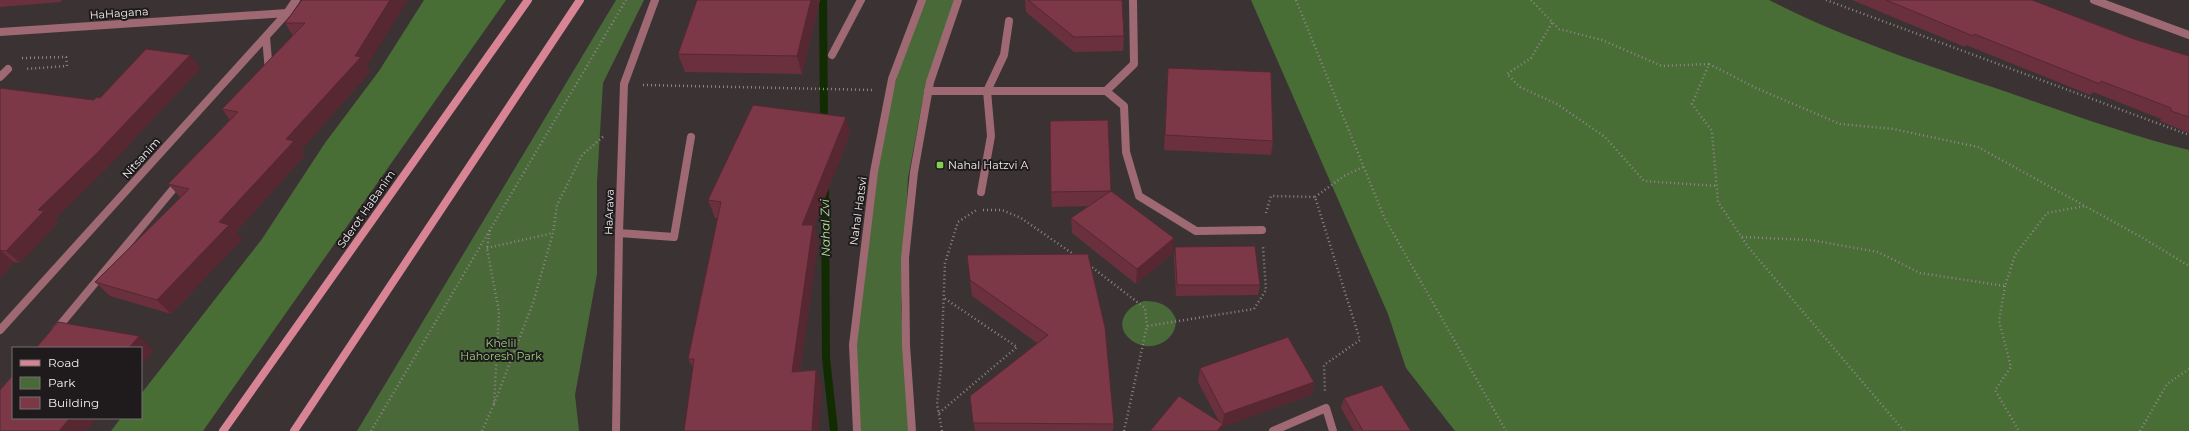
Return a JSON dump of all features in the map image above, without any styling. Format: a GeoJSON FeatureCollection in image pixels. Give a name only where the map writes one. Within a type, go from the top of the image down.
{"type":"FeatureCollection","features":[{"type":"Feature","properties":{"kind":"main road","name":"Sderot HaBanim"},"geometry":{"type":"LineString","coordinates":[[223,431],[528,0]]}},
{"type":"Feature","properties":{"kind":"main road"},"geometry":{"type":"LineString","coordinates":[[294,431],[580,0]]}},
{"type":"Feature","properties":{"kind":"street","name":"Nitsanim"},"geometry":{"type":"LineString","coordinates":[[0,330],[266,37],[296,0]]}},
{"type":"Feature","properties":{"kind":"street","name":"HaArava"},"geometry":{"type":"LineString","coordinates":[[616,431],[619,233],[624,84],[655,0]]}},
{"type":"Feature","properties":{"kind":"street"},"geometry":{"type":"LineString","coordinates":[[832,55],[861,0]]}},
{"type":"Feature","properties":{"kind":"street","name":"Nahal Hatsvi"},"geometry":{"type":"LineString","coordinates":[[857,431],[853,345],[874,172],[892,79],[922,0]]}},
{"type":"Feature","properties":{"kind":"street"},"geometry":{"type":"LineString","coordinates":[[912,431],[906,345],[906,258],[914,172],[928,91],[940,48],[958,0]]}},
{"type":"Feature","properties":{"kind":"street"},"geometry":{"type":"LineString","coordinates":[[1106,91],[1134,64],[1133,0]]}},
{"type":"Feature","properties":{"kind":"street"},"geometry":{"type":"LineString","coordinates":[[2094,0],[2189,35]]}},
{"type":"Feature","properties":{"kind":"street","name":"HaHagana"},"geometry":{"type":"LineString","coordinates":[[0,32],[287,13]]}},
{"type":"Feature","properties":{"kind":"street"},"geometry":{"type":"LineString","coordinates":[[982,192],[991,136],[987,91],[1004,55],[1009,21]]}},
{"type":"Feature","properties":{"kind":"street"},"geometry":{"type":"LineString","coordinates":[[264,78],[269,72],[266,37]]}},
{"type":"Feature","properties":{"kind":"street"},"geometry":{"type":"LineString","coordinates":[[0,77],[8,69]]}},
{"type":"Feature","properties":{"kind":"street"},"geometry":{"type":"LineString","coordinates":[[928,91],[1106,91],[1124,106],[1126,152],[1139,196],[1196,231],[1262,230]]}},
{"type":"Feature","properties":{"kind":"street"},"geometry":{"type":"LineString","coordinates":[[619,233],[674,237],[691,137]]}},
{"type":"Feature","properties":{"kind":"street"},"geometry":{"type":"LineString","coordinates":[[50,336],[185,175]]}},
{"type":"Feature","properties":{"kind":"street"},"geometry":{"type":"LineString","coordinates":[[1273,431],[1326,408],[1333,431]]}},
{"type":"Feature","properties":{"kind":"path"},"geometry":{"type":"LineString","coordinates":[[371,431],[490,227],[626,0]]}},
{"type":"Feature","properties":{"kind":"path"},"geometry":{"type":"LineString","coordinates":[[1296,0],[1384,217],[1506,431]]}},
{"type":"Feature","properties":{"kind":"path"},"geometry":{"type":"LineString","coordinates":[[1531,0],[1559,29],[1602,40],[1662,66],[1709,64],[1756,88],[1840,124],[1893,129],[1978,147],[2189,266]]}},
{"type":"Feature","properties":{"kind":"path"},"geometry":{"type":"LineString","coordinates":[[1826,0],[2189,135]]}},
{"type":"Feature","properties":{"kind":"path"},"geometry":{"type":"LineString","coordinates":[[1552,22],[1531,58],[1507,74],[1520,87],[1557,104],[1605,137],[1644,181],[1717,186]]}},
{"type":"Feature","properties":{"kind":"path"},"geometry":{"type":"LineString","coordinates":[[8,69],[67,66],[66,57],[15,59]]}},
{"type":"Feature","properties":{"kind":"path"},"geometry":{"type":"LineString","coordinates":[[1709,64],[1692,104],[1712,131],[1718,202],[1742,237],[1904,431]]}},
{"type":"Feature","properties":{"kind":"path"},"geometry":{"type":"LineString","coordinates":[[624,84],[890,91]]}},
{"type":"Feature","properties":{"kind":"path"},"geometry":{"type":"LineString","coordinates":[[482,431],[533,304],[553,233],[557,204],[582,155],[615,125],[623,108]]}},
{"type":"Feature","properties":{"kind":"path"},"geometry":{"type":"LineString","coordinates":[[1147,326],[1254,309],[1266,290],[1262,230],[1271,196],[1315,197],[1344,176],[1363,167]]}},
{"type":"Feature","properties":{"kind":"path"},"geometry":{"type":"LineString","coordinates":[[977,210],[982,192]]}},
{"type":"Feature","properties":{"kind":"path"},"geometry":{"type":"LineString","coordinates":[[1315,197],[1360,340],[1324,365],[1326,408]]}},
{"type":"Feature","properties":{"kind":"path"},"geometry":{"type":"LineString","coordinates":[[2019,431],[1995,390],[2011,367],[1999,321],[2005,286],[2015,255],[2047,213],[2085,206]]}},
{"type":"Feature","properties":{"kind":"path"},"geometry":{"type":"LineString","coordinates":[[942,431],[937,404],[945,263],[958,222],[977,210],[1002,210],[1021,218],[1078,257]]}},
{"type":"Feature","properties":{"kind":"path"},"geometry":{"type":"LineString","coordinates":[[490,227],[487,248],[499,312],[494,404]]}},
{"type":"Feature","properties":{"kind":"path"},"geometry":{"type":"LineString","coordinates":[[487,248],[553,233]]}},
{"type":"Feature","properties":{"kind":"path"},"geometry":{"type":"LineString","coordinates":[[1742,237],[1811,240],[1871,250],[1920,273],[2005,286]]}},
{"type":"Feature","properties":{"kind":"path"},"geometry":{"type":"LineString","coordinates":[[1084,262],[1145,308],[1147,326],[1124,431]]}},
{"type":"Feature","properties":{"kind":"path"},"geometry":{"type":"LineString","coordinates":[[939,413],[1017,347],[944,298]]}},
{"type":"Feature","properties":{"kind":"path"},"geometry":{"type":"LineString","coordinates":[[2140,431],[2167,384],[2189,369]]}},
{"type":"Feature","properties":{"kind":"green space"},"geometry":{"type":"Polygon","coordinates":[[[424,0],[506,0],[203,431],[111,431],[120,419],[142,419],[142,393],[262,239],[325,143],[379,71],[424,0]]]}},
{"type":"Feature","properties":{"kind":"green space","name":"Khelil Hahoresh Park"},"geometry":{"type":"Polygon","coordinates":[[[616,0],[644,0],[603,83],[597,182],[597,274],[575,395],[579,431],[357,431],[616,0]]]}},
{"type":"Feature","properties":{"kind":"green space"},"geometry":{"type":"Polygon","coordinates":[[[925,0],[955,0],[922,104],[908,178],[901,307],[909,431],[860,431],[855,347],[872,205],[886,117],[901,62],[925,0]]]}},
{"type":"Feature","properties":{"kind":"green space"},"geometry":{"type":"Polygon","coordinates":[[[1251,0],[1769,0],[1827,27],[1916,61],[2143,138],[2189,150],[2189,431],[1455,431],[1406,368],[1388,314],[1251,0]]]}},
{"type":"Feature","properties":{"kind":"green space"},"geometry":{"type":"Polygon","coordinates":[[[1144,301],[1159,303],[1167,307],[1174,314],[1176,319],[1175,327],[1168,339],[1162,343],[1148,346],[1141,345],[1134,342],[1123,331],[1123,318],[1126,313],[1137,304],[1144,301]]]}},
{"type":"Feature","properties":{"kind":"building"},"geometry":{"type":"Polygon","coordinates":[[[302,0],[390,0],[355,56],[361,57],[286,139],[294,141],[219,222],[229,225],[157,300],[95,282],[189,189],[168,184],[238,112],[222,109],[305,23],[285,23],[302,0]]]}},
{"type":"Feature","properties":{"kind":"building"},"geometry":{"type":"Polygon","coordinates":[[[697,0],[811,0],[797,56],[678,54],[697,0]]]}},
{"type":"Feature","properties":{"kind":"building"},"geometry":{"type":"Polygon","coordinates":[[[1028,0],[1122,0],[1124,36],[1074,37],[1028,0]]]}},
{"type":"Feature","properties":{"kind":"building"},"geometry":{"type":"Polygon","coordinates":[[[1886,0],[2032,0],[2134,39],[2189,56],[2189,117],[2171,111],[2171,108],[2101,81],[2100,84],[1974,34],[1973,36],[1886,0]]]}},
{"type":"Feature","properties":{"kind":"building"},"geometry":{"type":"Polygon","coordinates":[[[146,49],[190,55],[97,153],[38,210],[44,211],[6,251],[0,250],[0,88],[94,100],[96,97],[100,98],[146,49]]]}},
{"type":"Feature","properties":{"kind":"building"},"geometry":{"type":"Polygon","coordinates":[[[1168,68],[1271,72],[1273,141],[1165,135],[1168,68]]]}},
{"type":"Feature","properties":{"kind":"building"},"geometry":{"type":"Polygon","coordinates":[[[753,105],[846,117],[802,225],[813,225],[792,372],[816,370],[812,431],[684,431],[694,359],[688,359],[721,202],[708,200],[753,105]]]}},
{"type":"Feature","properties":{"kind":"building"},"geometry":{"type":"Polygon","coordinates":[[[1108,120],[1111,191],[1051,192],[1050,121],[1108,120]]]}},
{"type":"Feature","properties":{"kind":"building"},"geometry":{"type":"Polygon","coordinates":[[[1111,191],[1174,238],[1137,269],[1071,218],[1111,191]]]}},
{"type":"Feature","properties":{"kind":"building"},"geometry":{"type":"Polygon","coordinates":[[[1255,246],[1260,285],[1177,285],[1175,247],[1255,246]]]}},
{"type":"Feature","properties":{"kind":"building"},"geometry":{"type":"Polygon","coordinates":[[[1088,254],[1105,327],[1114,424],[973,423],[970,396],[1048,335],[970,280],[967,255],[1088,254]]]}},
{"type":"Feature","properties":{"kind":"building"},"geometry":{"type":"Polygon","coordinates":[[[58,322],[139,336],[130,347],[37,347],[58,322]]]}},
{"type":"Feature","properties":{"kind":"building"},"geometry":{"type":"Polygon","coordinates":[[[1288,337],[1314,382],[1224,414],[1200,368],[1288,337]]]}},
{"type":"Feature","properties":{"kind":"building"},"geometry":{"type":"Polygon","coordinates":[[[12,376],[12,419],[69,419],[59,431],[0,431],[0,390],[12,376]]]}},
{"type":"Feature","properties":{"kind":"building"},"geometry":{"type":"Polygon","coordinates":[[[1382,385],[1411,431],[1363,431],[1344,398],[1382,385]]]}},
{"type":"Feature","properties":{"kind":"building"},"geometry":{"type":"Polygon","coordinates":[[[1179,396],[1223,424],[1217,431],[1150,431],[1179,396]]]}},
{"type":"Feature","properties":{"kind":"waterway","name":"Nahal Zvi"},"geometry":{"type":"LineString","coordinates":[[823,0],[824,125]]}},
{"type":"Feature","properties":{"kind":"waterway","name":"Nahal Zvi"},"geometry":{"type":"LineString","coordinates":[[825,188],[826,358],[834,431]]}},
{"type":"Feature","properties":{"kind":"place","name":"Nahal Hatzvi A"},"geometry":{"type":"Point","coordinates":[940,165]}}]}
